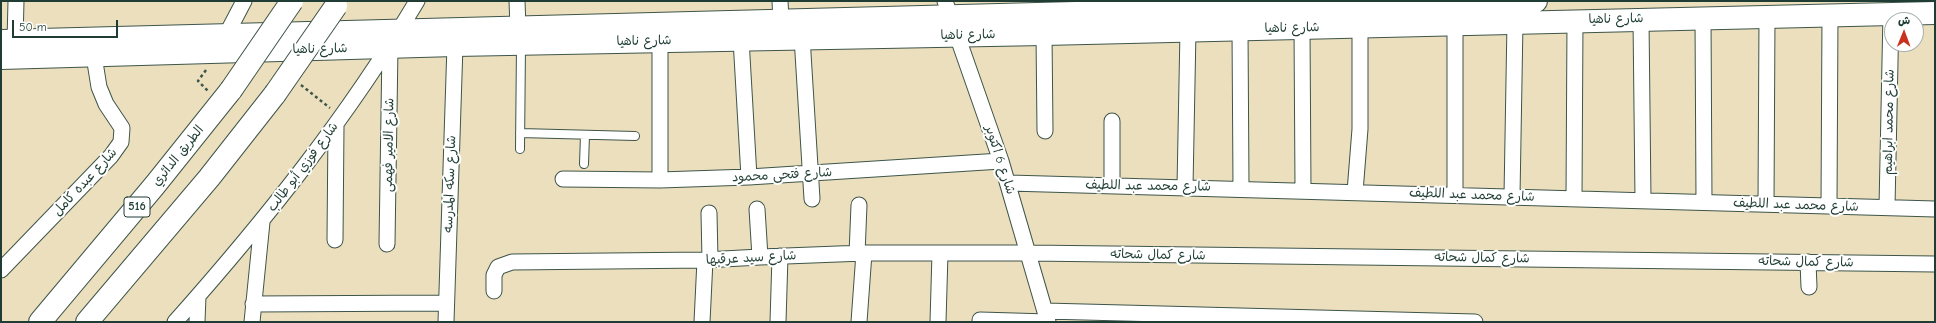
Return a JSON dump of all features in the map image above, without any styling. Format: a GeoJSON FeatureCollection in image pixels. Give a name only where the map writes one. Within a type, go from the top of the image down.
{"type":"FeatureCollection","features":[{"type":"Feature","properties":{"kind":"main road","name":"الطريق الدائري"},"geometry":{"type":"LineString","coordinates":[[40,322],[155,185],[231,90],[292,1]]}},
{"type":"Feature","properties":{"kind":"main road","name":"شارع ناهيا"},"geometry":{"type":"LineString","coordinates":[[392,41],[455,45],[519,36],[660,40],[704,31],[780,11],[950,17],[1044,34],[1204,5],[1536,1]]}},
{"type":"Feature","properties":{"kind":"main road"},"geometry":{"type":"LineString","coordinates":[[87,322],[210,178],[289,75],[338,3]]}},
{"type":"Feature","properties":{"kind":"main road","name":"شارع ناهيا"},"geometry":{"type":"LineString","coordinates":[[8,41],[392,41],[704,31],[741,39],[802,37],[950,17],[1086,7],[1152,14],[1188,30],[1884,13]]}},
{"type":"Feature","properties":{"kind":"main road","name":"شارع ناهيا"},"geometry":{"type":"LineString","coordinates":[[1924,13],[1935,13]]}},
{"type":"Feature","properties":{"kind":"main road","name":"شارع ناهيا"},"geometry":{"type":"LineString","coordinates":[[1,58],[94,56],[223,42]]}},
{"type":"Feature","properties":{"kind":"street"},"geometry":{"type":"LineString","coordinates":[[8,41],[16,1]]}},
{"type":"Feature","properties":{"kind":"street"},"geometry":{"type":"LineString","coordinates":[[223,42],[244,1]]}},
{"type":"Feature","properties":{"kind":"street","name":"شارع فوزي أبو طالب"},"geometry":{"type":"LineString","coordinates":[[175,322],[262,222],[336,126],[417,1]]}},
{"type":"Feature","properties":{"kind":"street"},"geometry":{"type":"LineString","coordinates":[[517,1],[519,36]]}},
{"type":"Feature","properties":{"kind":"street"},"geometry":{"type":"LineString","coordinates":[[1829,206],[1830,14]]}},
{"type":"Feature","properties":{"kind":"street"},"geometry":{"type":"LineString","coordinates":[[1766,16],[1766,204]]}},
{"type":"Feature","properties":{"kind":"street","name":"شارع 6 اكتوبر"},"geometry":{"type":"LineString","coordinates":[[950,17],[1001,161],[1047,318]]}},
{"type":"Feature","properties":{"kind":"street"},"geometry":{"type":"LineString","coordinates":[[1703,17],[1704,202]]}},
{"type":"Feature","properties":{"kind":"street"},"geometry":{"type":"LineString","coordinates":[[1641,19],[1643,200]]}},
{"type":"Feature","properties":{"kind":"street"},"geometry":{"type":"LineString","coordinates":[[1574,20],[1574,198]]}},
{"type":"Feature","properties":{"kind":"street"},"geometry":{"type":"LineString","coordinates":[[1512,196],[1515,22]]}},
{"type":"Feature","properties":{"kind":"street"},"geometry":{"type":"LineString","coordinates":[[1455,24],[1455,195]]}},
{"type":"Feature","properties":{"kind":"street"},"geometry":{"type":"LineString","coordinates":[[1355,192],[1360,129],[1360,26]]}},
{"type":"Feature","properties":{"kind":"street"},"geometry":{"type":"LineString","coordinates":[[1302,27],[1303,190]]}},
{"type":"Feature","properties":{"kind":"street"},"geometry":{"type":"LineString","coordinates":[[1240,29],[1241,188]]}},
{"type":"Feature","properties":{"kind":"street"},"geometry":{"type":"LineString","coordinates":[[1185,187],[1188,30]]}},
{"type":"Feature","properties":{"kind":"street"},"geometry":{"type":"LineString","coordinates":[[1044,34],[1045,131]]}},
{"type":"Feature","properties":{"kind":"street"},"geometry":{"type":"LineString","coordinates":[[802,37],[812,199]]}},
{"type":"Feature","properties":{"kind":"street"},"geometry":{"type":"LineString","coordinates":[[741,39],[749,177]]}},
{"type":"Feature","properties":{"kind":"street"},"geometry":{"type":"LineString","coordinates":[[660,40],[660,180]]}},
{"type":"Feature","properties":{"kind":"street","name":"شارع الامير فهمى"},"geometry":{"type":"LineString","coordinates":[[387,244],[392,41]]}},
{"type":"Feature","properties":{"kind":"street","name":"شارع سكه المدرسه"},"geometry":{"type":"LineString","coordinates":[[446,322],[455,45]]}},
{"type":"Feature","properties":{"kind":"street","name":"شارع محمد ابراهيم"},"geometry":{"type":"LineString","coordinates":[[1887,207],[1890,52]]}},
{"type":"Feature","properties":{"kind":"street","name":"شارع عبده كامل"},"geometry":{"type":"LineString","coordinates":[[1,270],[111,156],[121,142],[122,128],[106,104],[99,87],[94,56]]}},
{"type":"Feature","properties":{"kind":"street"},"geometry":{"type":"LineString","coordinates":[[1112,121],[1112,185]]}},
{"type":"Feature","properties":{"kind":"street"},"geometry":{"type":"LineString","coordinates":[[335,240],[336,126]]}},
{"type":"Feature","properties":{"kind":"street","name":"شارع فتحى محمود"},"geometry":{"type":"LineString","coordinates":[[563,180],[660,180],[749,177],[1001,161]]}},
{"type":"Feature","properties":{"kind":"street","name":"شارع محمد عبد اللطيف"},"geometry":{"type":"LineString","coordinates":[[1008,183],[1241,188],[1935,209]]}},
{"type":"Feature","properties":{"kind":"street"},"geometry":{"type":"LineString","coordinates":[[859,205],[859,322]]}},
{"type":"Feature","properties":{"kind":"street"},"geometry":{"type":"LineString","coordinates":[[757,209],[760,256]]}},
{"type":"Feature","properties":{"kind":"street"},"geometry":{"type":"LineString","coordinates":[[702,322],[709,213]]}},
{"type":"Feature","properties":{"kind":"street"},"geometry":{"type":"LineString","coordinates":[[252,322],[262,222]]}},
{"type":"Feature","properties":{"kind":"street"},"geometry":{"type":"LineString","coordinates":[[938,322],[940,253]]}},
{"type":"Feature","properties":{"kind":"street","name":"شارع سيد عرقبها"},"geometry":{"type":"LineString","coordinates":[[494,291],[494,275],[498,267],[512,262],[707,260],[760,256],[860,254],[1029,253]]}},
{"type":"Feature","properties":{"kind":"street","name":"شارع كمال شحاته"},"geometry":{"type":"LineString","coordinates":[[1029,253],[1935,264]]}},
{"type":"Feature","properties":{"kind":"street"},"geometry":{"type":"LineString","coordinates":[[778,322],[780,256]]}},
{"type":"Feature","properties":{"kind":"street"},"geometry":{"type":"LineString","coordinates":[[1808,262],[1809,287]]}},
{"type":"Feature","properties":{"kind":"street"},"geometry":{"type":"LineString","coordinates":[[197,322],[198,296]]}},
{"type":"Feature","properties":{"kind":"street"},"geometry":{"type":"LineString","coordinates":[[253,304],[446,303]]}},
{"type":"Feature","properties":{"kind":"street"},"geometry":{"type":"LineString","coordinates":[[980,320],[1047,318],[1475,322]]}},
{"type":"Feature","properties":{"kind":"lane"},"geometry":{"type":"LineString","coordinates":[[519,36],[520,149]]}},
{"type":"Feature","properties":{"kind":"lane"},"geometry":{"type":"LineString","coordinates":[[520,133],[634,136]]}},
{"type":"Feature","properties":{"kind":"lane"},"geometry":{"type":"LineString","coordinates":[[584,164],[585,135]]}},
{"type":"Feature","properties":{"kind":"path"},"geometry":{"type":"LineString","coordinates":[[289,75],[320,99]]}}]}
